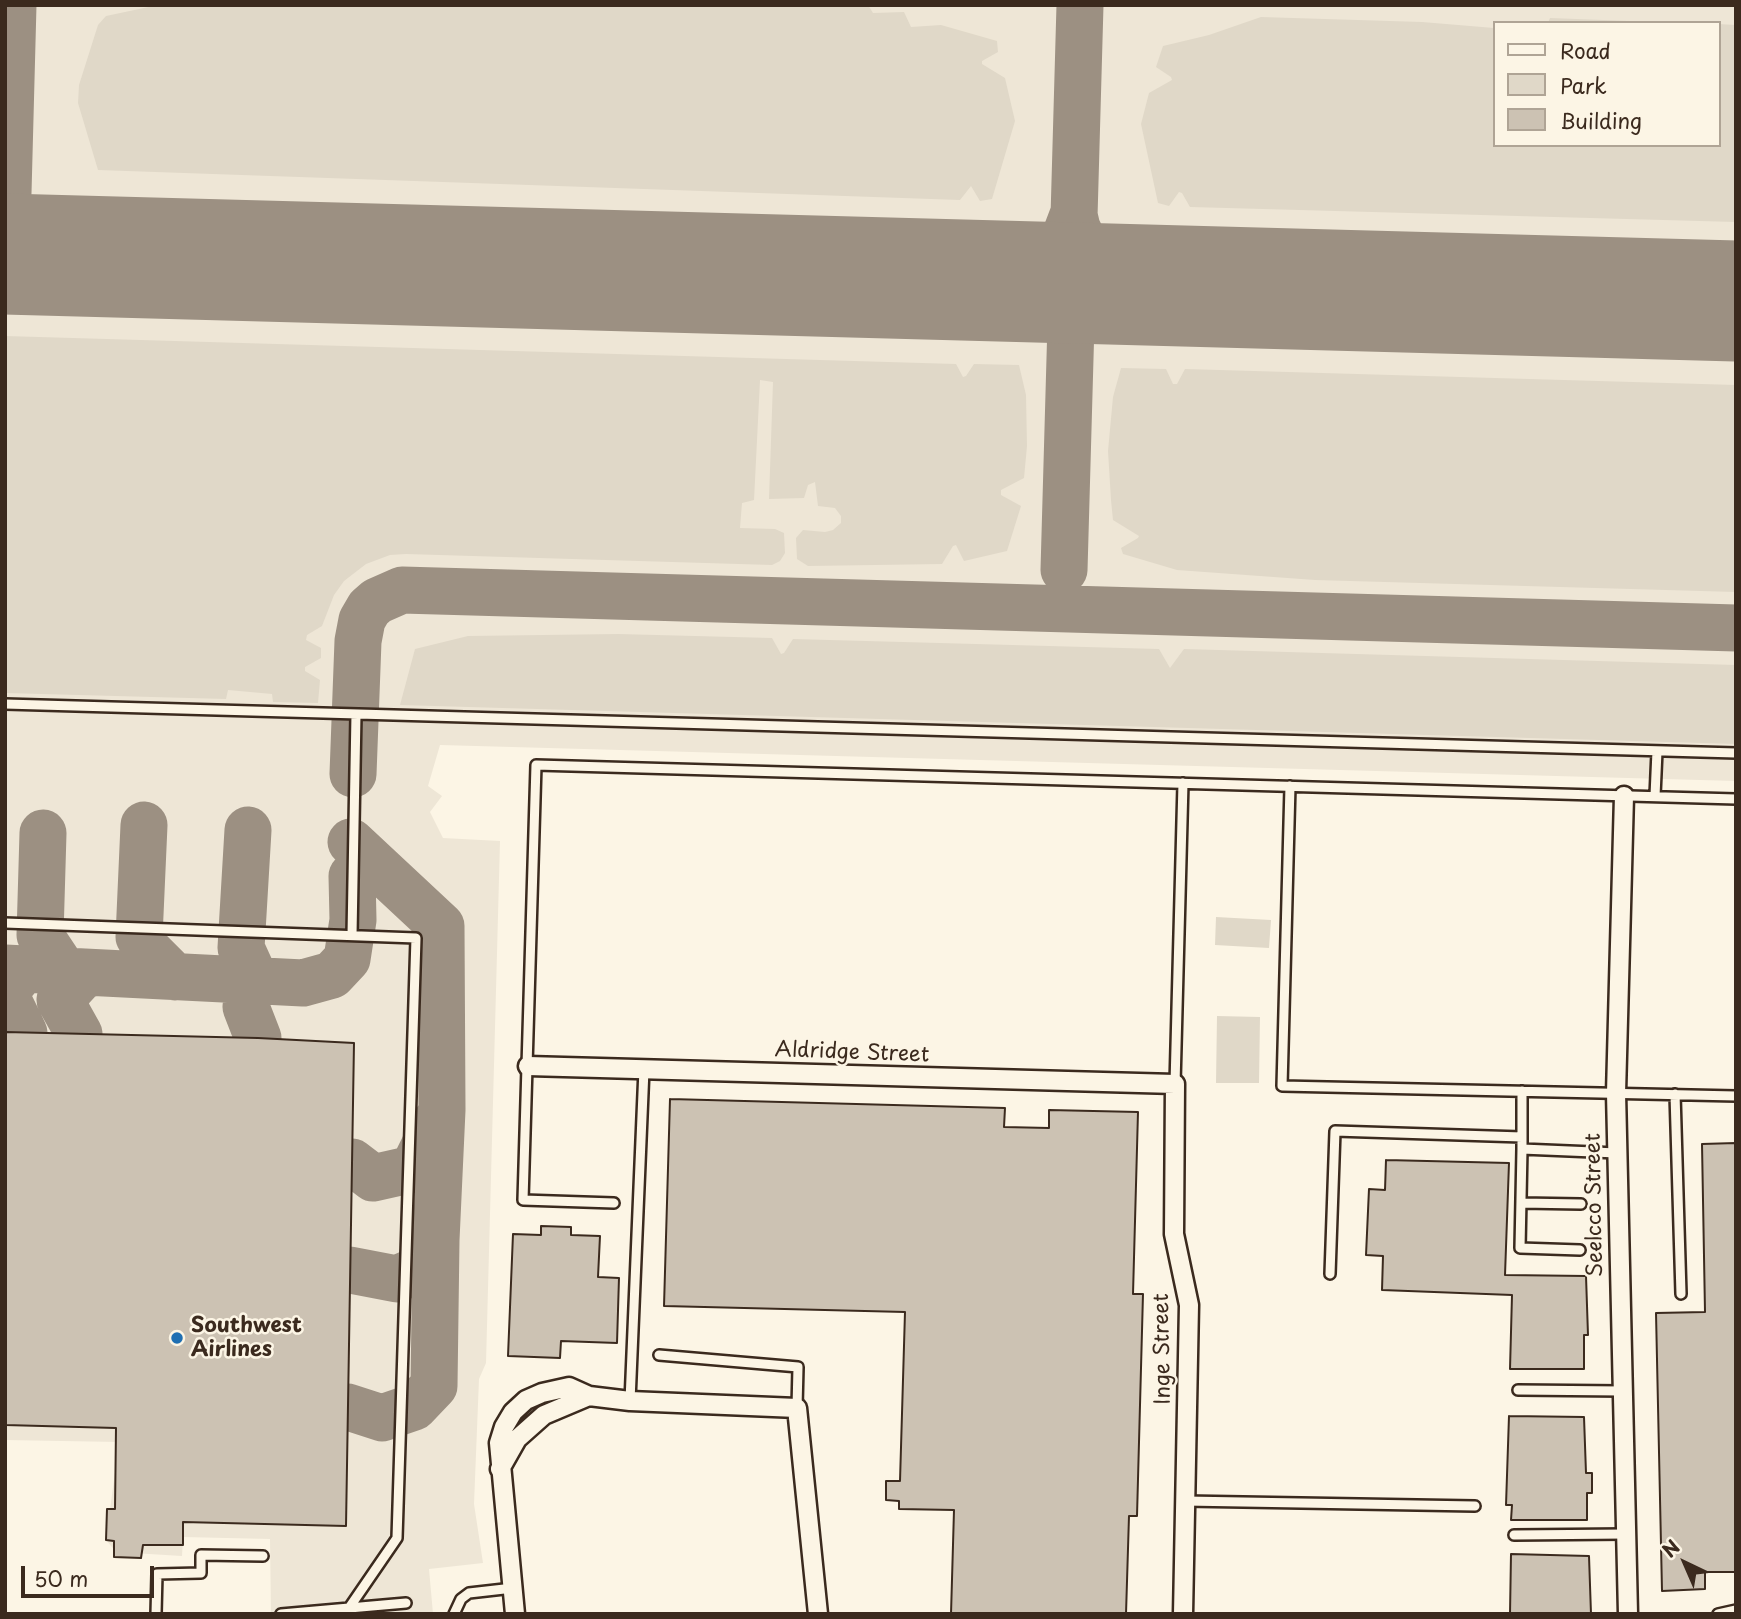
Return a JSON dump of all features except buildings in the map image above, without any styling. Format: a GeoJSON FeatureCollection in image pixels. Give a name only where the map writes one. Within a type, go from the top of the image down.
{"type":"FeatureCollection","features":[{"type":"Feature","properties":{"kind":"street","name":"Seelcco Street"},"geometry":{"type":"LineString","coordinates":[[1624,796],[1616,1093],[1628,1614]]}},
{"type":"Feature","properties":{"kind":"street","name":"Aldridge Street"},"geometry":{"type":"LineString","coordinates":[[527,1066],[1175,1084]]}},
{"type":"Feature","properties":{"kind":"street","name":"Inge Street"},"geometry":{"type":"LineString","coordinates":[[1175,1084],[1174,1234],[1189,1305],[1183,1614]]}},
{"type":"Feature","properties":{"kind":"street"},"geometry":{"type":"LineString","coordinates":[[515,1614],[500,1469],[517,1438],[544,1415],[589,1396],[630,1401],[797,1408],[818,1614]]}},
{"type":"Feature","properties":{"kind":"lane"},"geometry":{"type":"LineString","coordinates":[[5,704],[1736,753]]}},
{"type":"Feature","properties":{"kind":"lane"},"geometry":{"type":"LineString","coordinates":[[352,935],[356,714]]}},
{"type":"Feature","properties":{"kind":"lane"},"geometry":{"type":"LineString","coordinates":[[1654,796],[1657,751]]}},
{"type":"Feature","properties":{"kind":"lane"},"geometry":{"type":"LineString","coordinates":[[614,1203],[523,1200],[536,765],[1736,799]]}},
{"type":"Feature","properties":{"kind":"lane"},"geometry":{"type":"LineString","coordinates":[[1175,1084],[1183,783]]}},
{"type":"Feature","properties":{"kind":"lane"},"geometry":{"type":"LineString","coordinates":[[1290,786],[1282,1086],[1736,1096]]}},
{"type":"Feature","properties":{"kind":"lane"},"geometry":{"type":"LineString","coordinates":[[5,923],[416,938],[397,1538],[349,1608]]}},
{"type":"Feature","properties":{"kind":"lane"},"geometry":{"type":"LineString","coordinates":[[630,1401],[644,1069]]}},
{"type":"Feature","properties":{"kind":"lane"},"geometry":{"type":"LineString","coordinates":[[1522,1091],[1520,1248],[1580,1250]]}},
{"type":"Feature","properties":{"kind":"lane"},"geometry":{"type":"LineString","coordinates":[[1675,1094],[1681,1294]]}},
{"type":"Feature","properties":{"kind":"lane"},"geometry":{"type":"LineString","coordinates":[[1330,1274],[1335,1131],[1522,1137]]}},
{"type":"Feature","properties":{"kind":"lane"},"geometry":{"type":"LineString","coordinates":[[1522,1149],[1617,1153]]}},
{"type":"Feature","properties":{"kind":"lane"},"geometry":{"type":"LineString","coordinates":[[1521,1203],[1581,1204]]}},
{"type":"Feature","properties":{"kind":"lane"},"geometry":{"type":"LineString","coordinates":[[659,1355],[798,1367],[797,1408]]}},
{"type":"Feature","properties":{"kind":"lane"},"geometry":{"type":"LineString","coordinates":[[1518,1390],[1622,1391]]}},
{"type":"Feature","properties":{"kind":"lane"},"geometry":{"type":"LineString","coordinates":[[1185,1502],[1475,1506]]}},
{"type":"Feature","properties":{"kind":"lane"},"geometry":{"type":"LineString","coordinates":[[1514,1535],[1626,1534]]}},
{"type":"Feature","properties":{"kind":"lane"},"geometry":{"type":"LineString","coordinates":[[156,1614],[157,1574],[201,1573],[201,1555],[263,1556]]}},
{"type":"Feature","properties":{"kind":"lane"},"geometry":{"type":"LineString","coordinates":[[454,1614],[461,1599],[469,1593],[513,1588]]}},
{"type":"Feature","properties":{"kind":"lane"},"geometry":{"type":"LineString","coordinates":[[281,1614],[406,1603]]}},
{"type":"Feature","properties":{"kind":"lane"},"geometry":{"type":"LineString","coordinates":[[1718,1614],[1736,1610]]}},
{"type":"Feature","properties":{"kind":"shaded area"},"geometry":{"type":"Polygon","coordinates":[[[5,5],[1736,5],[1736,781],[440,745],[428,786],[442,796],[430,812],[443,838],[500,841],[486,1363],[479,1379],[474,1504],[483,1563],[429,1569],[433,1614],[271,1614],[270,1539],[183,1537],[182,1556],[116,1552],[106,1540],[119,1442],[5,1440],[5,5]]]}},
{"type":"Feature","properties":{"kind":"green space"},"geometry":{"type":"Polygon","coordinates":[[[158,5],[868,5],[873,13],[904,12],[911,27],[941,25],[997,41],[998,52],[982,61],[982,64],[1005,78],[1015,121],[992,199],[980,201],[971,186],[960,200],[98,170],[78,103],[79,85],[98,25],[106,16],[158,5]]]}},
{"type":"Feature","properties":{"kind":"green space"},"geometry":{"type":"Polygon","coordinates":[[[1261,17],[1422,22],[1492,28],[1492,147],[1720,147],[1720,24],[1736,25],[1736,222],[1190,207],[1179,192],[1169,206],[1158,203],[1141,124],[1149,93],[1172,80],[1156,67],[1163,46],[1209,35],[1261,17]]]}},
{"type":"Feature","properties":{"kind":"green space"},"geometry":{"type":"Polygon","coordinates":[[[1550,18],[1630,21],[1549,21],[1550,18]]]}},
{"type":"Feature","properties":{"kind":"green space"},"geometry":{"type":"Polygon","coordinates":[[[5,336],[956,364],[963,377],[974,364],[1019,365],[1026,395],[1027,446],[1024,478],[1001,490],[1001,495],[1021,506],[1007,551],[964,561],[956,545],[942,564],[808,566],[797,559],[796,538],[803,530],[833,530],[841,523],[841,516],[835,508],[818,506],[815,482],[808,485],[804,498],[769,499],[773,382],[760,380],[754,500],[742,503],[740,528],[775,529],[784,533],[785,553],[780,561],[772,565],[390,555],[366,564],[344,581],[334,595],[322,626],[307,635],[306,640],[321,648],[321,658],[305,667],[305,671],[320,680],[318,703],[273,702],[272,694],[228,690],[226,699],[5,693],[5,336]]]}},
{"type":"Feature","properties":{"kind":"green space"},"geometry":{"type":"Polygon","coordinates":[[[1121,368],[1166,369],[1173,384],[1177,384],[1185,369],[1736,385],[1736,592],[1315,580],[1177,570],[1123,554],[1121,548],[1139,536],[1113,520],[1108,451],[1113,397],[1121,368]]]}},
{"type":"Feature","properties":{"kind":"green space"},"geometry":{"type":"Polygon","coordinates":[[[618,634],[772,638],[781,654],[793,639],[1159,649],[1170,668],[1184,649],[1736,665],[1736,744],[400,705],[415,649],[468,636],[618,634]]]}},
{"type":"Feature","properties":{"kind":"green space"},"geometry":{"type":"Polygon","coordinates":[[[1216,917],[1271,920],[1269,948],[1215,945],[1216,917]]]}},
{"type":"Feature","properties":{"kind":"green space"},"geometry":{"type":"Polygon","coordinates":[[[1217,1016],[1260,1017],[1259,1083],[1216,1083],[1217,1016]]]}},
{"type":"Feature","properties":{"kind":"taxiway"},"geometry":{"type":"LineString","coordinates":[[8,193],[13,5]]}},
{"type":"Feature","properties":{"kind":"taxiway"},"geometry":{"type":"LineString","coordinates":[[1064,570],[1080,5]]}},
{"type":"Feature","properties":{"kind":"taxiway"},"geometry":{"type":"LineString","coordinates":[[1007,281],[1022,277],[1053,254],[1062,244],[1073,215]]}},
{"type":"Feature","properties":{"kind":"taxiway"},"geometry":{"type":"LineString","coordinates":[[1074,215],[1089,253],[1115,276],[1132,284]]}},
{"type":"Feature","properties":{"kind":"taxiway"},"geometry":{"type":"LineString","coordinates":[[353,774],[358,641],[362,620],[377,601],[402,590],[1736,628]]}},
{"type":"Feature","properties":{"kind":"taxiway"},"geometry":{"type":"LineString","coordinates":[[144,825],[139,937],[175,977]]}},
{"type":"Feature","properties":{"kind":"taxiway"},"geometry":{"type":"LineString","coordinates":[[248,830],[241,948],[256,981],[248,986],[246,1007],[258,1038]]}},
{"type":"Feature","properties":{"kind":"taxiway"},"geometry":{"type":"LineString","coordinates":[[43,833],[40,935],[64,971]]}},
{"type":"Feature","properties":{"kind":"taxiway"},"geometry":{"type":"LineString","coordinates":[[348,1407],[382,1418],[414,1407],[434,1386],[436,1240],[442,1110],[441,926],[351,842]]}},
{"type":"Feature","properties":{"kind":"taxiway"},"geometry":{"type":"LineString","coordinates":[[5,968],[303,983],[332,975],[347,959],[353,920],[352,876]]}},
{"type":"Feature","properties":{"kind":"taxiway"},"geometry":{"type":"LineString","coordinates":[[24,969],[11,985],[7,998],[24,1033]]}},
{"type":"Feature","properties":{"kind":"taxiway"},"geometry":{"type":"LineString","coordinates":[[79,1034],[60,1000],[82,976],[92,973]]}},
{"type":"Feature","properties":{"kind":"taxiway"},"geometry":{"type":"LineString","coordinates":[[352,1162],[373,1178],[413,1169],[437,1120]]}},
{"type":"Feature","properties":{"kind":"taxiway"},"geometry":{"type":"LineString","coordinates":[[350,1270],[397,1279],[424,1267],[436,1240]]}},
{"type":"Feature","properties":{"kind":"runway"},"geometry":{"type":"LineString","coordinates":[[5,254],[1736,301]]}},
{"type":"Feature","properties":{"kind":"place","name":"Southwest Airlines"},"geometry":{"type":"Point","coordinates":[177,1338]}}]}
